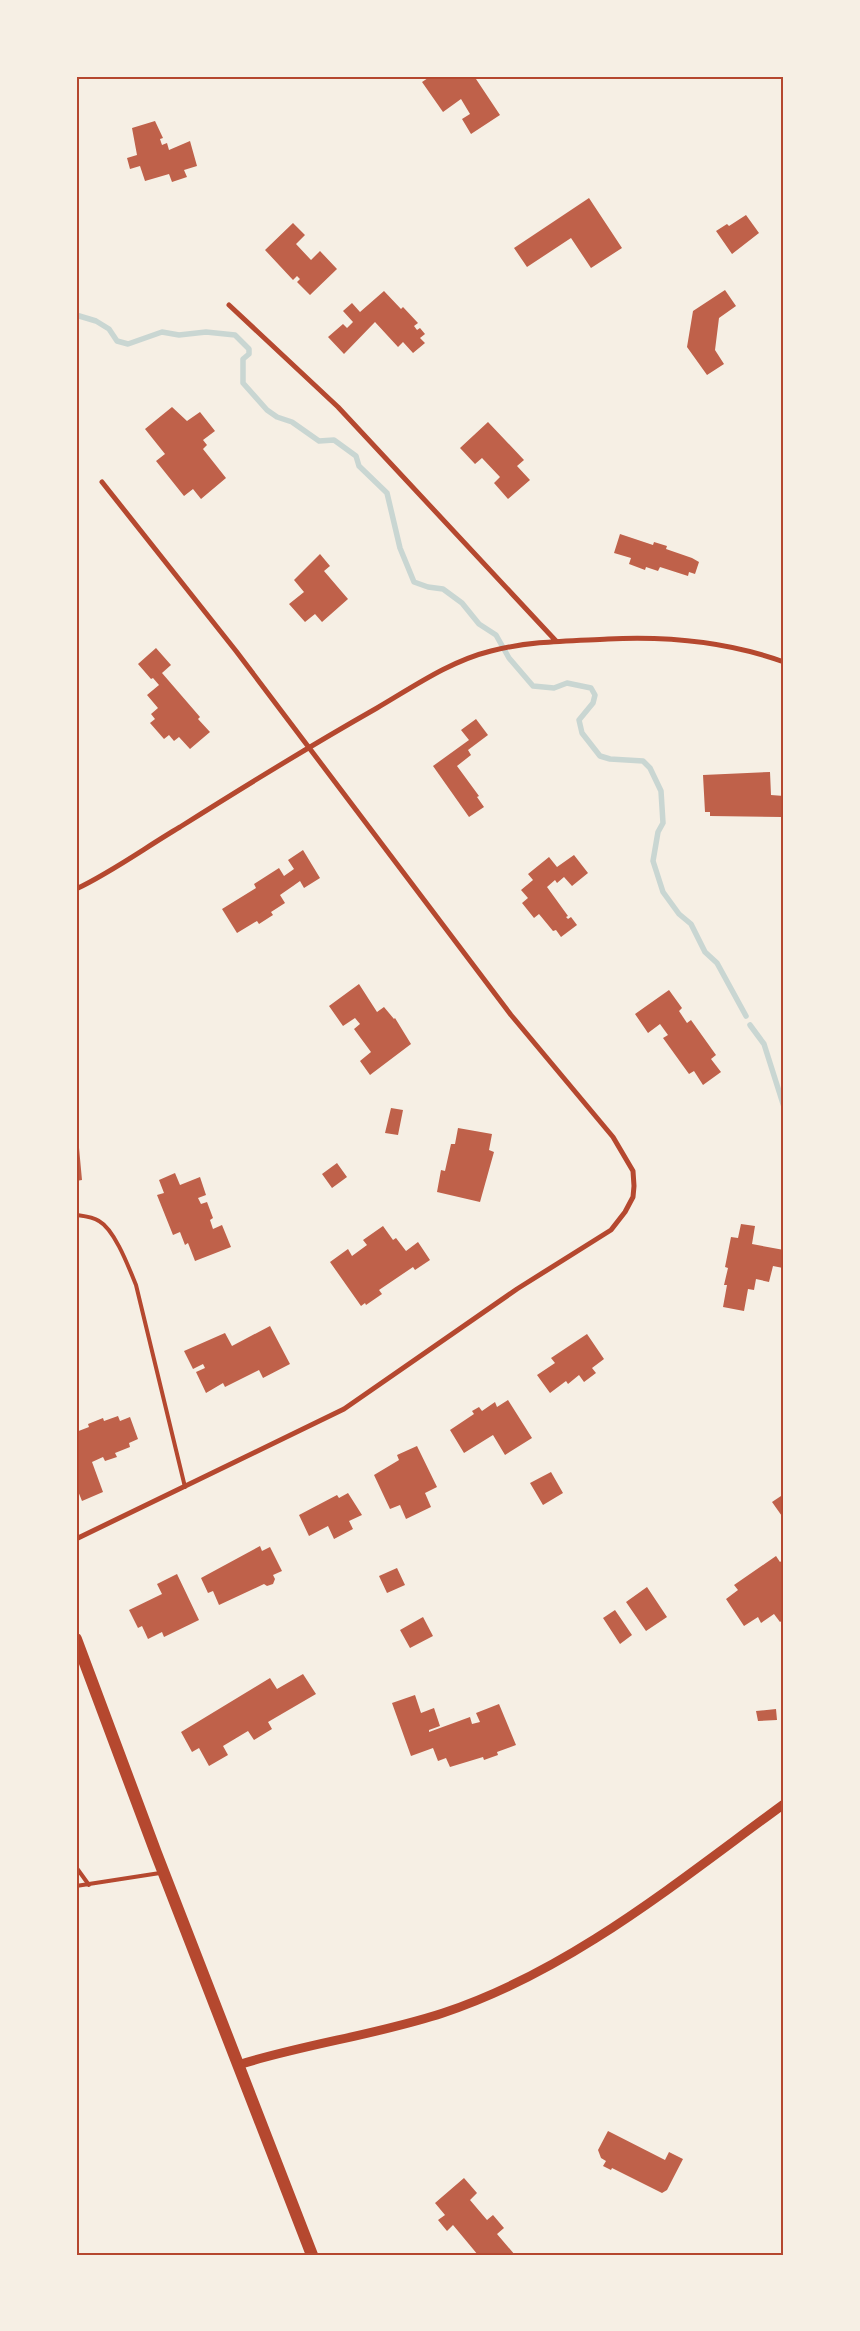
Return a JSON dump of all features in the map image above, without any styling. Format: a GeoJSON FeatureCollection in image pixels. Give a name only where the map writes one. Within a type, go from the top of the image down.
{"type":"FeatureCollection","features":[{"type":"Feature","properties":{"kind":"main road"},"geometry":{"type":"LineString","coordinates":[[76,1639],[164,1873],[312,2255]]}},
{"type":"Feature","properties":{"kind":"street"},"geometry":{"type":"LineString","coordinates":[[229,305],[338,407],[556,641]]}},
{"type":"Feature","properties":{"kind":"street"},"geometry":{"type":"LineString","coordinates":[[76,1539],[344,1409],[517,1289],[611,1230],[625,1212],[633,1197],[633,1171],[613,1137],[511,1014],[309,747],[102,482]]}},
{"type":"Feature","properties":{"kind":"street"},"geometry":{"type":"LineString","coordinates":[[76,889],[309,747],[458,662],[489,651],[512,646],[556,641],[644,637],[719,643],[760,653],[784,662]]}},
{"type":"Feature","properties":{"kind":"street"},"geometry":{"type":"LineString","coordinates":[[238,2064],[443,2014],[508,1987],[547,1967],[620,1923],[784,1804]]}},
{"type":"Feature","properties":{"kind":"lane"},"geometry":{"type":"LineString","coordinates":[[77,1215],[97,1219],[104,1224],[128,1264],[154,1352],[185,1487]]}},
{"type":"Feature","properties":{"kind":"lane"},"geometry":{"type":"LineString","coordinates":[[76,1867],[89,1885]]}},
{"type":"Feature","properties":{"kind":"lane"},"geometry":{"type":"LineString","coordinates":[[76,1886],[164,1873]]}},
{"type":"Feature","properties":{"kind":"building"},"geometry":{"type":"Polygon","coordinates":[[[431,76],[474,76],[500,115],[471,134],[462,119],[470,114],[461,99],[443,112],[422,82],[431,76]]]}},
{"type":"Feature","properties":{"kind":"building"},"geometry":{"type":"Polygon","coordinates":[[[155,121],[163,138],[160,139],[162,145],[167,143],[169,150],[190,141],[197,166],[184,170],[187,177],[172,182],[169,174],[145,181],[140,166],[130,169],[127,158],[137,155],[132,128],[155,121]]]}},
{"type":"Feature","properties":{"kind":"building"},"geometry":{"type":"Polygon","coordinates":[[[589,198],[622,248],[591,268],[571,238],[527,267],[514,248],[589,198]]]}},
{"type":"Feature","properties":{"kind":"building"},"geometry":{"type":"Polygon","coordinates":[[[746,215],[759,233],[732,254],[716,231],[727,224],[729,226],[746,215]]]}},
{"type":"Feature","properties":{"kind":"building"},"geometry":{"type":"Polygon","coordinates":[[[293,223],[305,235],[296,244],[311,260],[320,251],[337,269],[310,295],[297,282],[300,279],[297,276],[293,280],[265,250],[293,223]]]}},
{"type":"Feature","properties":{"kind":"building"},"geometry":{"type":"Polygon","coordinates":[[[725,290],[736,306],[719,318],[715,350],[724,364],[707,375],[687,347],[693,311],[725,290]]]}},
{"type":"Feature","properties":{"kind":"building"},"geometry":{"type":"Polygon","coordinates":[[[384,291],[418,323],[414,326],[417,330],[420,328],[425,334],[420,338],[425,343],[413,353],[403,342],[398,347],[375,322],[344,354],[328,337],[343,324],[347,328],[353,322],[343,311],[352,303],[360,312],[384,291]]]}},
{"type":"Feature","properties":{"kind":"building"},"geometry":{"type":"Polygon","coordinates":[[[172,407],[187,421],[200,412],[215,431],[203,440],[207,445],[203,449],[226,478],[201,499],[193,489],[184,496],[156,461],[165,454],[145,429],[172,407]]]}},
{"type":"Feature","properties":{"kind":"building"},"geometry":{"type":"Polygon","coordinates":[[[488,422],[524,460],[517,466],[530,480],[508,499],[494,483],[500,477],[482,458],[475,464],[460,448],[488,422]]]}},
{"type":"Feature","properties":{"kind":"building"},"geometry":{"type":"Polygon","coordinates":[[[620,534],[653,545],[654,542],[667,546],[666,549],[692,558],[699,562],[695,574],[689,572],[688,576],[660,567],[658,571],[646,567],[645,570],[629,564],[631,558],[614,553],[620,534]]]}},
{"type":"Feature","properties":{"kind":"building"},"geometry":{"type":"Polygon","coordinates":[[[320,554],[330,566],[324,571],[348,599],[322,622],[315,614],[305,622],[289,604],[304,592],[294,580],[320,554]]]}},
{"type":"Feature","properties":{"kind":"building"},"geometry":{"type":"Polygon","coordinates":[[[156,648],[171,665],[162,673],[200,717],[198,719],[210,732],[190,749],[179,737],[174,741],[169,735],[164,739],[150,723],[155,719],[151,714],[158,708],[147,695],[159,685],[138,664],[156,648]]]}},
{"type":"Feature","properties":{"kind":"building"},"geometry":{"type":"Polygon","coordinates":[[[476,719],[488,735],[468,750],[471,755],[457,766],[479,796],[477,797],[484,807],[469,817],[433,766],[469,740],[461,730],[476,719]]]}},
{"type":"Feature","properties":{"kind":"building"},"geometry":{"type":"Polygon","coordinates":[[[770,772],[771,795],[784,796],[782,817],[710,816],[710,812],[705,812],[703,775],[770,772]]]}},
{"type":"Feature","properties":{"kind":"building"},"geometry":{"type":"Polygon","coordinates":[[[303,850],[320,878],[304,888],[300,881],[280,895],[285,903],[271,912],[273,915],[259,924],[257,921],[237,933],[222,909],[256,888],[254,884],[279,868],[284,876],[294,869],[288,860],[303,850]]]}},
{"type":"Feature","properties":{"kind":"building"},"geometry":{"type":"Polygon","coordinates":[[[574,855],[588,873],[572,886],[564,877],[557,883],[555,880],[547,887],[568,916],[566,917],[568,919],[571,917],[577,925],[561,937],[556,930],[553,931],[539,914],[534,918],[522,903],[528,898],[521,890],[533,880],[528,874],[549,857],[557,867],[574,855]]]}},
{"type":"Feature","properties":{"kind":"building"},"geometry":{"type":"Polygon","coordinates":[[[359,984],[377,1012],[384,1007],[395,1018],[411,1044],[370,1075],[360,1061],[371,1052],[354,1029],[360,1024],[355,1018],[343,1026],[329,1006],[359,984]]]}},
{"type":"Feature","properties":{"kind":"building"},"geometry":{"type":"Polygon","coordinates":[[[669,990],[682,1008],[679,1011],[687,1023],[691,1020],[716,1055],[711,1059],[721,1072],[703,1085],[694,1071],[689,1074],[663,1038],[668,1035],[660,1024],[648,1033],[635,1014],[669,990]]]}},
{"type":"Feature","properties":{"kind":"building"},"geometry":{"type":"Polygon","coordinates":[[[391,1108],[403,1110],[398,1135],[385,1133],[391,1108]]]}},
{"type":"Feature","properties":{"kind":"building"},"geometry":{"type":"Polygon","coordinates":[[[458,1128],[492,1134],[489,1150],[494,1152],[480,1202],[437,1192],[441,1170],[445,1171],[451,1144],[455,1144],[458,1128]]]}},
{"type":"Feature","properties":{"kind":"building"},"geometry":{"type":"Polygon","coordinates":[[[76,1137],[78,1137],[82,1180],[76,1181],[76,1137]]]}},
{"type":"Feature","properties":{"kind":"building"},"geometry":{"type":"Polygon","coordinates":[[[337,1163],[347,1177],[332,1188],[322,1174],[337,1163]]]}},
{"type":"Feature","properties":{"kind":"building"},"geometry":{"type":"Polygon","coordinates":[[[175,1173],[180,1185],[200,1177],[206,1195],[198,1198],[201,1204],[207,1202],[213,1218],[210,1220],[213,1229],[222,1225],[231,1247],[195,1261],[188,1243],[185,1245],[180,1232],[173,1235],[157,1195],[164,1193],[159,1180],[175,1173]]]}},
{"type":"Feature","properties":{"kind":"building"},"geometry":{"type":"Polygon","coordinates":[[[741,1224],[755,1226],[752,1244],[784,1250],[783,1268],[773,1266],[769,1282],[756,1279],[754,1290],[748,1289],[744,1311],[723,1307],[727,1285],[724,1285],[728,1268],[725,1267],[731,1237],[738,1238],[741,1224]]]}},
{"type":"Feature","properties":{"kind":"building"},"geometry":{"type":"Polygon","coordinates":[[[383,1226],[393,1240],[396,1238],[406,1251],[418,1242],[430,1260],[415,1270],[413,1267],[379,1290],[382,1294],[366,1305],[365,1303],[361,1306],[330,1262],[348,1249],[352,1256],[367,1245],[363,1240],[383,1226]]]}},
{"type":"Feature","properties":{"kind":"building"},"geometry":{"type":"Polygon","coordinates":[[[270,1326],[290,1364],[263,1378],[259,1370],[225,1387],[223,1383],[206,1393],[196,1372],[205,1368],[203,1364],[193,1369],[184,1351],[225,1333],[232,1346],[270,1326]]]}},
{"type":"Feature","properties":{"kind":"building"},"geometry":{"type":"Polygon","coordinates":[[[587,1334],[604,1359],[592,1368],[596,1373],[584,1382],[579,1375],[568,1384],[566,1381],[550,1393],[537,1375],[555,1363],[551,1358],[587,1334]]]}},
{"type":"Feature","properties":{"kind":"building"},"geometry":{"type":"Polygon","coordinates":[[[508,1400],[532,1438],[505,1455],[493,1435],[464,1453],[450,1430],[474,1414],[472,1411],[479,1407],[482,1411],[495,1402],[497,1407],[508,1400]]]}},
{"type":"Feature","properties":{"kind":"building"},"geometry":{"type":"Polygon","coordinates":[[[118,1416],[120,1421],[130,1417],[138,1439],[129,1443],[130,1447],[115,1453],[117,1457],[105,1461],[103,1457],[92,1462],[103,1492],[82,1501],[76,1486],[76,1468],[79,1467],[76,1463],[76,1432],[89,1427],[88,1424],[103,1418],[104,1421],[118,1416]]]}},
{"type":"Feature","properties":{"kind":"building"},"geometry":{"type":"Polygon","coordinates":[[[417,1446],[437,1487],[425,1493],[431,1507],[406,1519],[400,1505],[390,1509],[374,1475],[399,1460],[397,1455],[417,1446]]]}},
{"type":"Feature","properties":{"kind":"building"},"geometry":{"type":"Polygon","coordinates":[[[551,1472],[563,1493],[543,1505],[530,1483],[551,1472]]]}},
{"type":"Feature","properties":{"kind":"building"},"geometry":{"type":"Polygon","coordinates":[[[348,1493],[362,1515],[349,1521],[353,1529],[334,1539],[328,1526],[309,1536],[299,1515],[337,1495],[339,1498],[348,1493]]]}},
{"type":"Feature","properties":{"kind":"building"},"geometry":{"type":"Polygon","coordinates":[[[784,1494],[784,1519],[772,1502],[784,1494]]]}},
{"type":"Feature","properties":{"kind":"building"},"geometry":{"type":"Polygon","coordinates":[[[260,1546],[262,1551],[270,1547],[282,1571],[273,1575],[275,1579],[273,1584],[267,1586],[264,1584],[219,1605],[213,1591],[208,1593],[201,1578],[260,1546]]]}},
{"type":"Feature","properties":{"kind":"building"},"geometry":{"type":"Polygon","coordinates":[[[776,1556],[780,1562],[784,1559],[784,1619],[780,1622],[774,1614],[761,1623],[758,1617],[744,1626],[726,1599],[738,1590],[734,1585],[776,1556]]]}},
{"type":"Feature","properties":{"kind":"building"},"geometry":{"type":"Polygon","coordinates":[[[397,1568],[405,1585],[387,1593],[379,1576],[397,1568]]]}},
{"type":"Feature","properties":{"kind":"building"},"geometry":{"type":"Polygon","coordinates":[[[177,1574],[199,1620],[164,1637],[162,1632],[148,1639],[142,1626],[138,1628],[129,1610],[162,1594],[157,1584],[177,1574]]]}},
{"type":"Feature","properties":{"kind":"building"},"geometry":{"type":"Polygon","coordinates":[[[647,1587],[667,1617],[646,1631],[626,1602],[647,1587]]]}},
{"type":"Feature","properties":{"kind":"building"},"geometry":{"type":"Polygon","coordinates":[[[615,1610],[632,1635],[620,1644],[603,1618],[615,1610]]]}},
{"type":"Feature","properties":{"kind":"building"},"geometry":{"type":"Polygon","coordinates":[[[423,1617],[433,1636],[410,1648],[400,1630],[423,1617]]]}},
{"type":"Feature","properties":{"kind":"building"},"geometry":{"type":"Polygon","coordinates":[[[303,1674],[316,1694],[268,1722],[272,1729],[254,1740],[248,1731],[223,1746],[228,1755],[209,1766],[199,1748],[192,1752],[181,1732],[270,1678],[277,1689],[303,1674]]]}},
{"type":"Feature","properties":{"kind":"building"},"geometry":{"type":"Polygon","coordinates":[[[415,1695],[421,1713],[434,1708],[440,1726],[429,1730],[429,1732],[470,1717],[472,1724],[480,1722],[476,1713],[499,1704],[516,1745],[497,1752],[498,1755],[484,1760],[483,1757],[450,1767],[446,1758],[438,1761],[433,1748],[411,1756],[392,1703],[415,1695]]]}},
{"type":"Feature","properties":{"kind":"building"},"geometry":{"type":"Polygon","coordinates":[[[776,1709],[777,1720],[758,1721],[756,1711],[776,1709]]]}},
{"type":"Feature","properties":{"kind":"building"},"geometry":{"type":"Polygon","coordinates":[[[608,2131],[665,2160],[669,2152],[683,2159],[667,2190],[662,2193],[612,2168],[611,2170],[603,2166],[606,2161],[601,2158],[598,2150],[608,2131]]]}},
{"type":"Feature","properties":{"kind":"building"},"geometry":{"type":"Polygon","coordinates":[[[464,2178],[477,2193],[470,2200],[487,2220],[493,2215],[504,2228],[497,2234],[515,2255],[478,2255],[453,2225],[447,2231],[438,2220],[445,2215],[435,2203],[464,2178]]]}},
{"type":"Feature","properties":{"kind":"waterway"},"geometry":{"type":"LineString","coordinates":[[76,315],[96,321],[109,329],[117,341],[128,344],[162,332],[179,335],[206,332],[235,335],[249,349],[249,354],[243,359],[243,383],[267,410],[277,417],[292,422],[319,441],[334,440],[356,456],[359,466],[387,493],[400,548],[414,582],[428,587],[443,589],[462,603],[479,624],[496,635],[509,658],[533,686],[554,688],[567,683],[591,688],[595,695],[593,703],[579,720],[582,733],[600,756],[610,759],[643,761],[650,768],[661,791],[663,823],[658,832],[653,861],[663,892],[679,914],[691,924],[705,952],[717,963],[746,1016]]}},
{"type":"Feature","properties":{"kind":"waterway"},"geometry":{"type":"LineString","coordinates":[[750,1025],[764,1044],[784,1107]]}}]}
